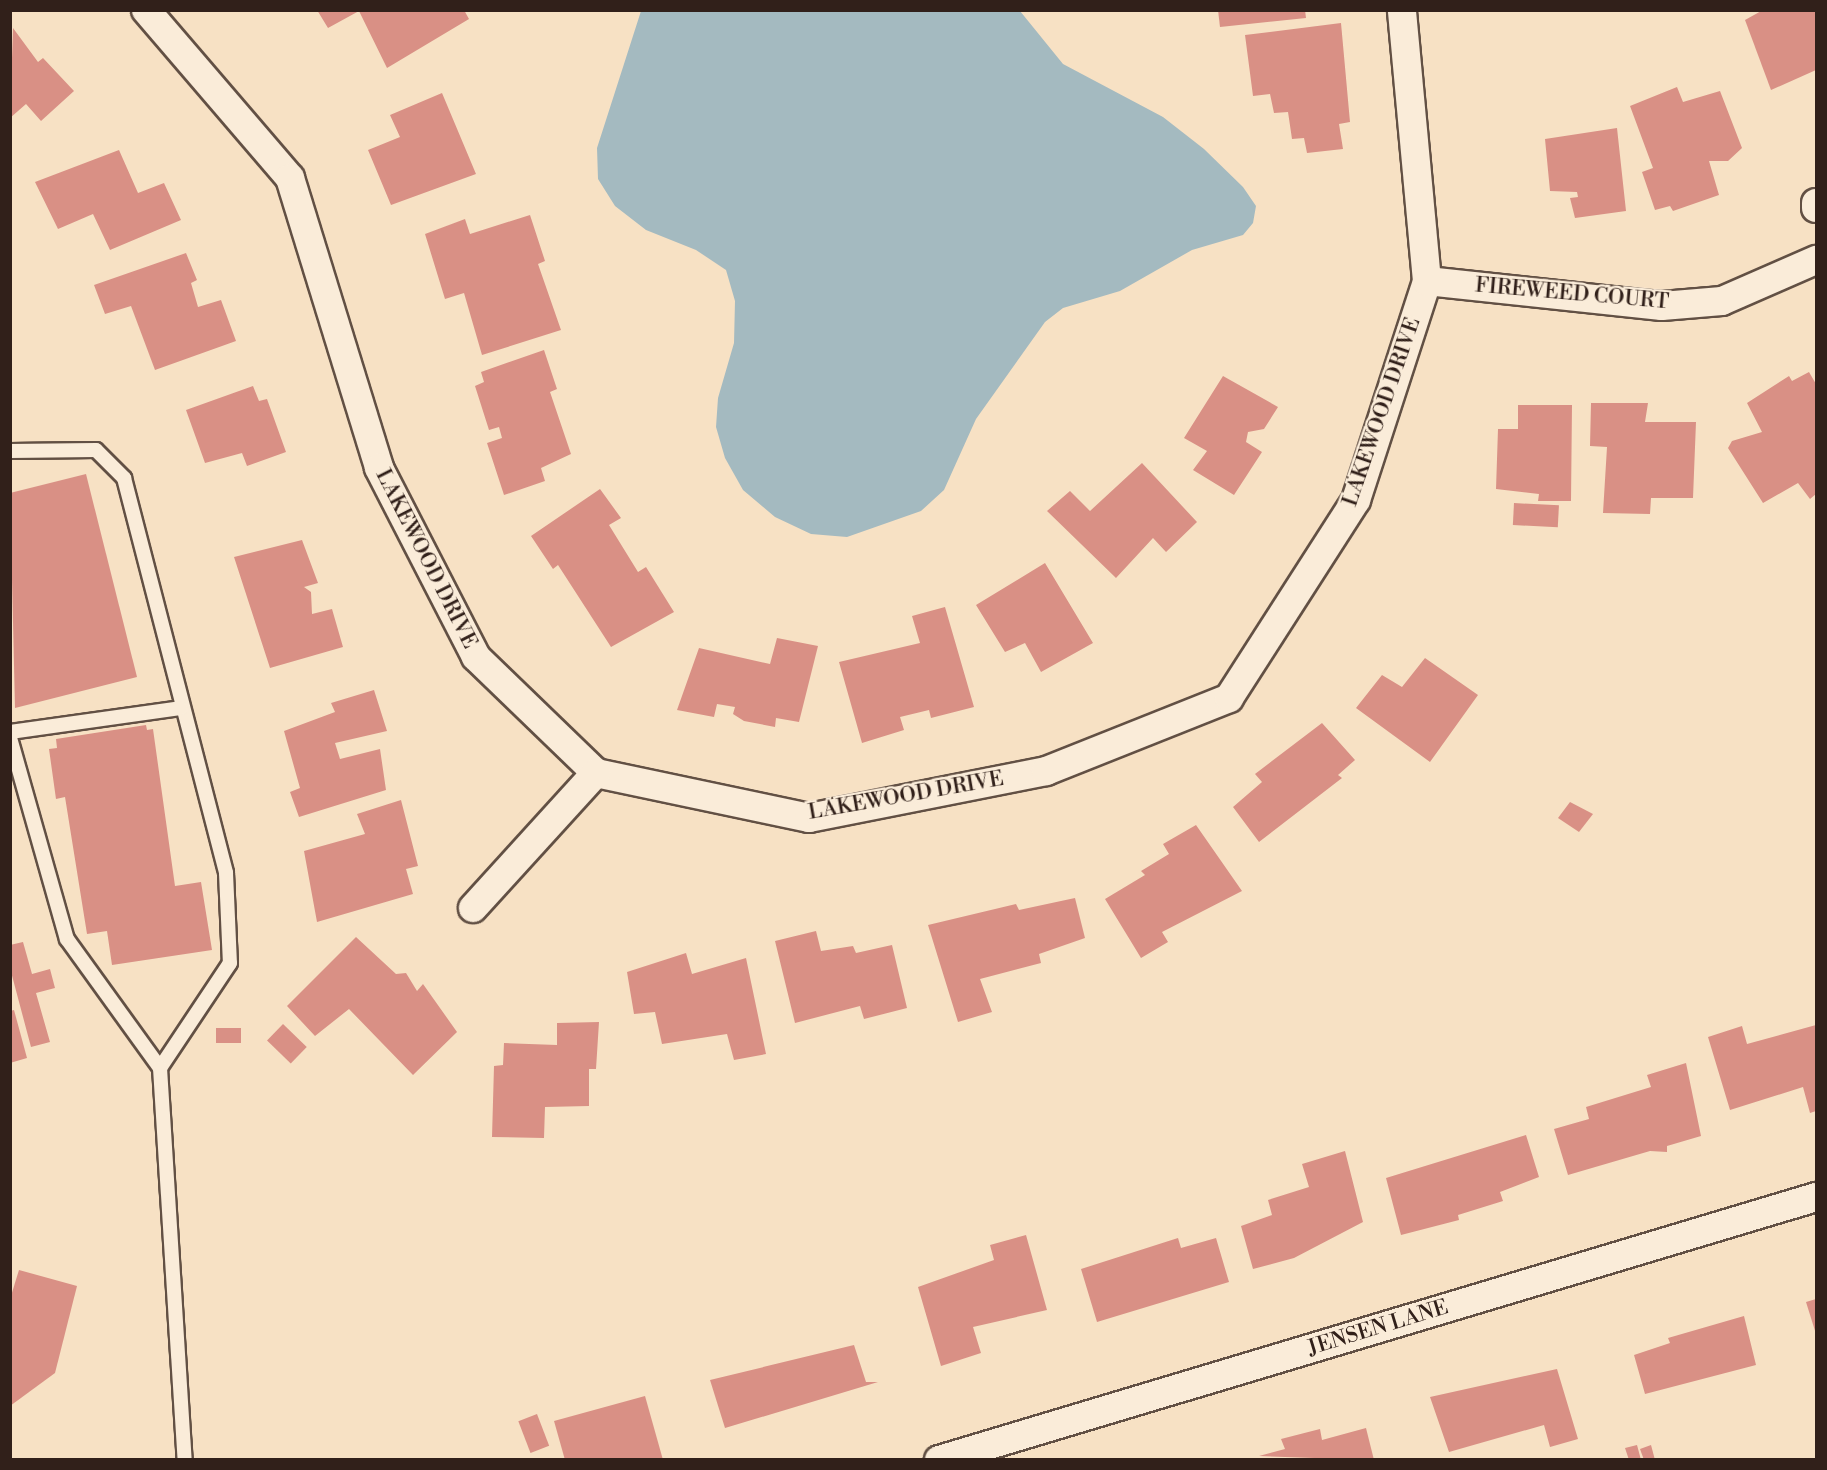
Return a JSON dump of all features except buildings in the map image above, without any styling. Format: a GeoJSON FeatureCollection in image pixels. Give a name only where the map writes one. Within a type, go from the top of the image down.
{"type":"FeatureCollection","features":[{"type":"Feature","properties":{"kind":"street","name":"LAKEWOOD DRIVE"},"geometry":{"type":"LineString","coordinates":[[146,10],[290,178],[379,468],[476,657],[596,773],[809,818],[1046,771],[1229,698],[1356,500],[1427,281],[1402,10]]}},
{"type":"Feature","properties":{"kind":"street","name":"FIREWEED COURT"},"geometry":{"type":"LineString","coordinates":[[1427,281],[1662,306],[1722,301],[1816,260]]}},
{"type":"Feature","properties":{"kind":"street"},"geometry":{"type":"LineString","coordinates":[[473,908],[596,773]]}},
{"type":"Feature","properties":{"kind":"street","name":"JENSEN LANE"},"geometry":{"type":"LineString","coordinates":[[939,1460],[1816,1197]]}},
{"type":"Feature","properties":{"kind":"lane"},"geometry":{"type":"LineString","coordinates":[[10,451],[96,450],[124,478],[180,708],[226,873],[230,963],[160,1068]]}},
{"type":"Feature","properties":{"kind":"lane"},"geometry":{"type":"LineString","coordinates":[[10,732],[180,708]]}},
{"type":"Feature","properties":{"kind":"lane"},"geometry":{"type":"LineString","coordinates":[[10,738],[67,939],[160,1068],[185,1460]]}},
{"type":"Feature","properties":{"kind":"water"},"geometry":{"type":"Polygon","coordinates":[[[641,11],[1020,11],[1063,64],[1163,117],[1204,149],[1243,187],[1256,206],[1253,223],[1243,235],[1192,250],[1120,291],[1063,308],[1045,322],[976,419],[944,490],[921,511],[847,537],[811,534],[775,517],[743,490],[725,458],[716,427],[718,398],[734,343],[735,301],[726,270],[696,250],[646,230],[615,206],[598,179],[597,148],[641,11]]]}}]}
